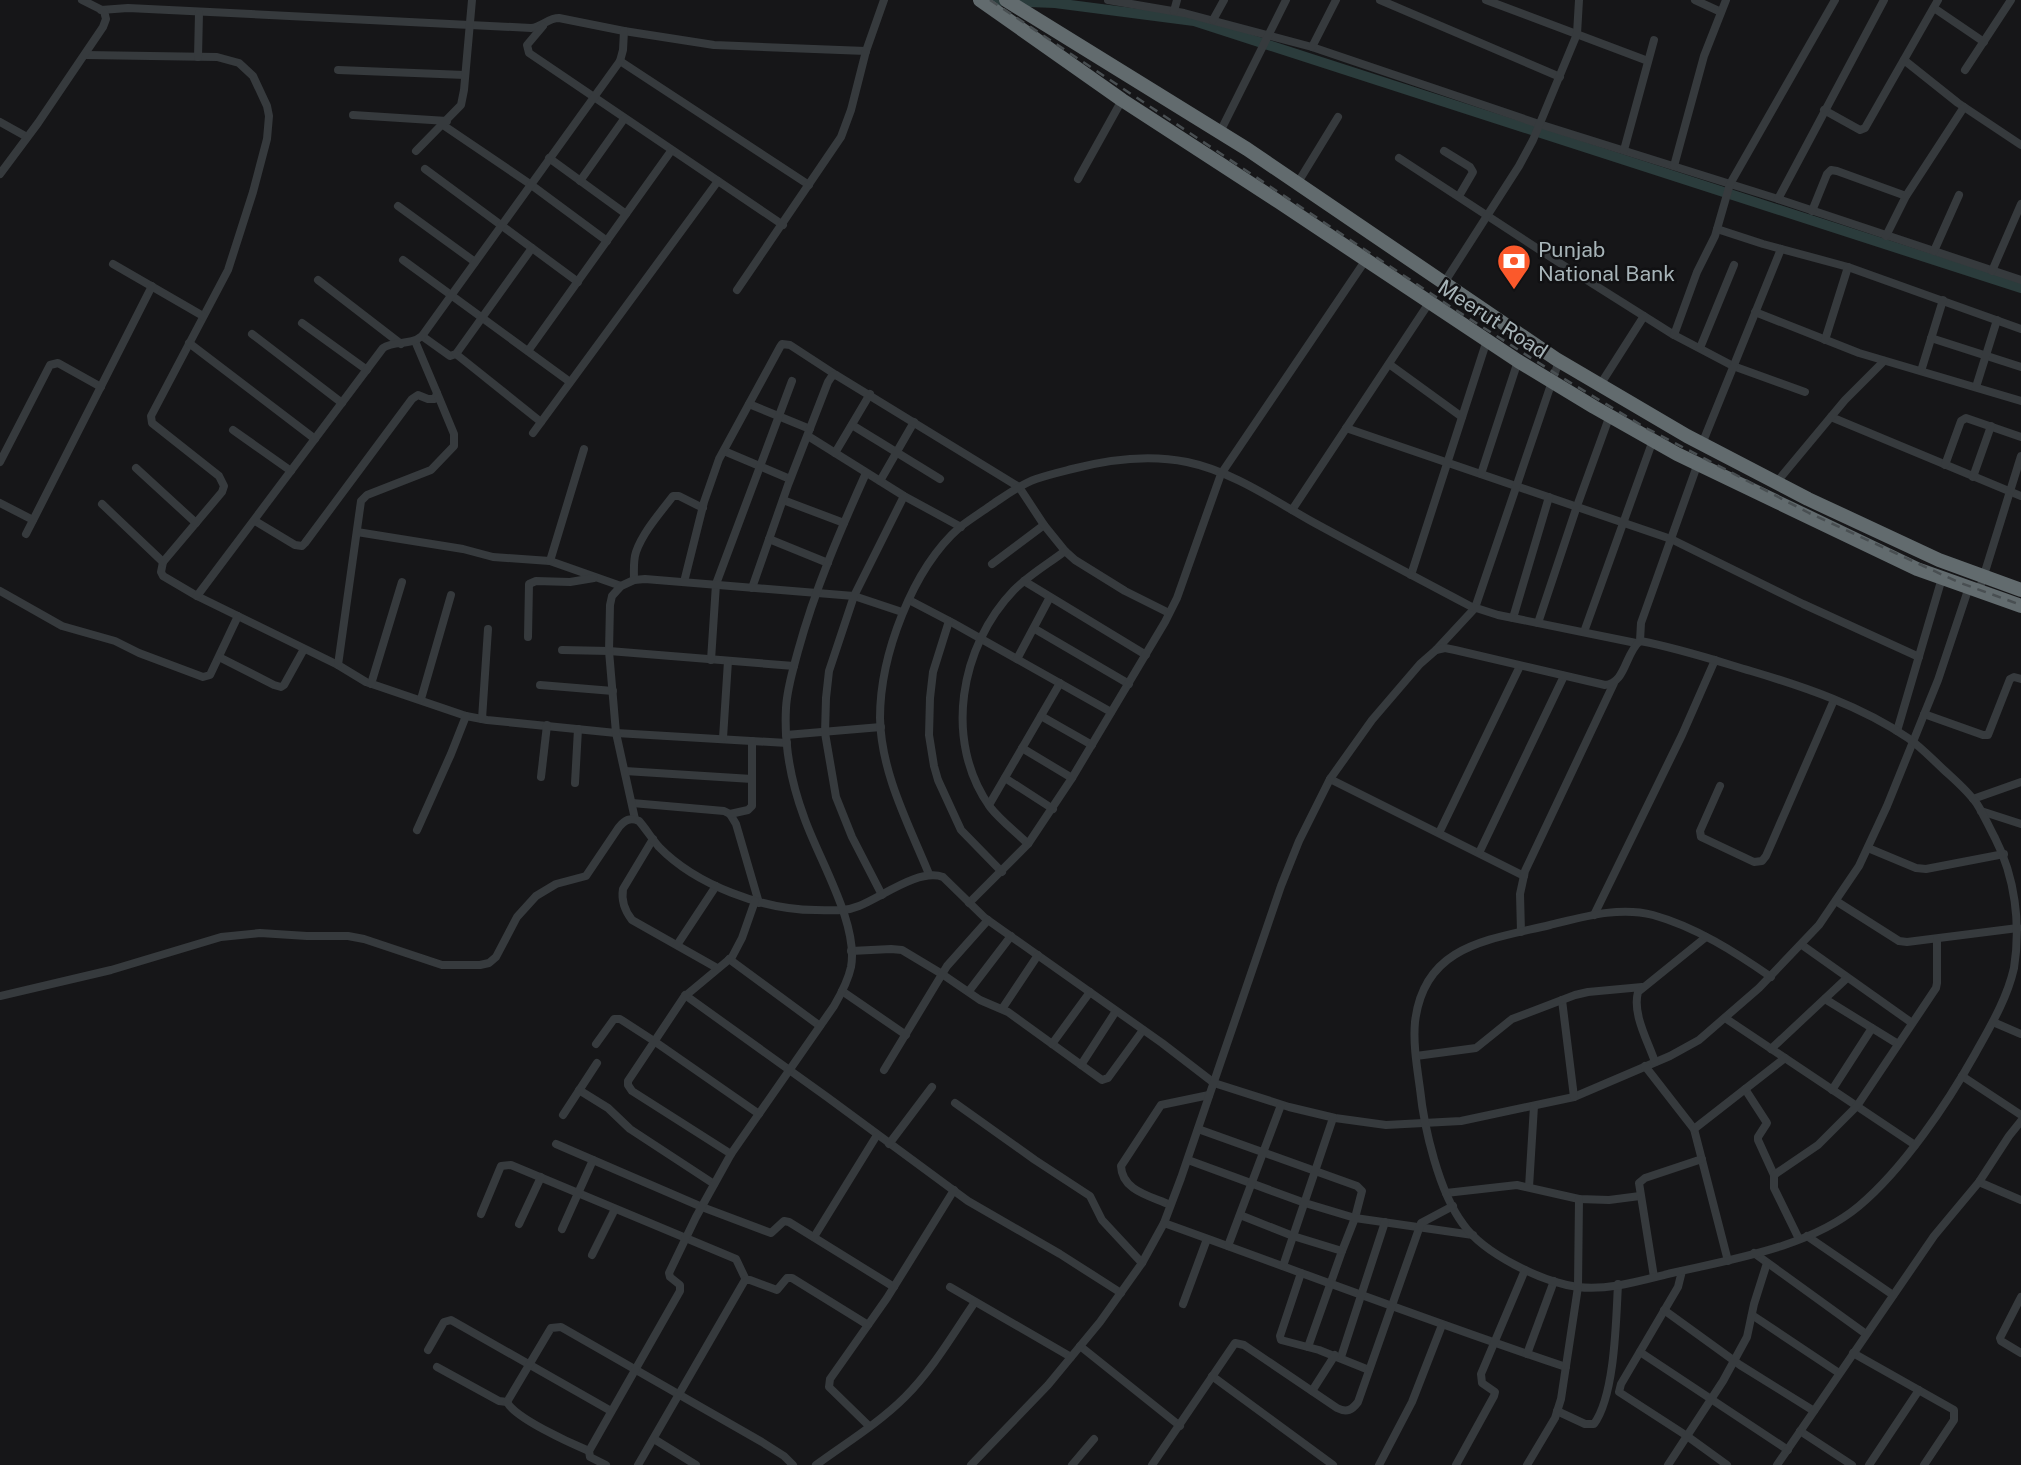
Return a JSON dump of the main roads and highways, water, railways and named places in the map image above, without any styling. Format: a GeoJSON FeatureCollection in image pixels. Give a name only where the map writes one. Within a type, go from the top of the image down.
{"type":"FeatureCollection","features":[{"type":"Feature","properties":{"kind":"highway","name":"Meerut Road"},"geometry":{"type":"LineString","coordinates":[[985,3],[1122,100],[1552,382],[1698,464],[1917,569],[2021,606]]}},
{"type":"Feature","properties":{"kind":"highway","name":"Meerut Road"},"geometry":{"type":"LineString","coordinates":[[1011,4],[1220,132],[1559,361],[1600,385],[1702,444],[1776,482],[1939,560],[2021,590]]}},
{"type":"Feature","properties":{"kind":"waterway"},"geometry":{"type":"LineString","coordinates":[[980,0],[1055,3],[1194,21],[2021,288]]}},
{"type":"Feature","properties":{"kind":"railway"},"geometry":{"type":"LineString","coordinates":[[990,0],[1451,307],[1646,428],[1809,513],[1958,582],[2021,605]]}},
{"type":"Feature","properties":{"kind":"place","name":"Punjab National Bank"},"geometry":{"type":"Point","coordinates":[1514,291]}}]}
